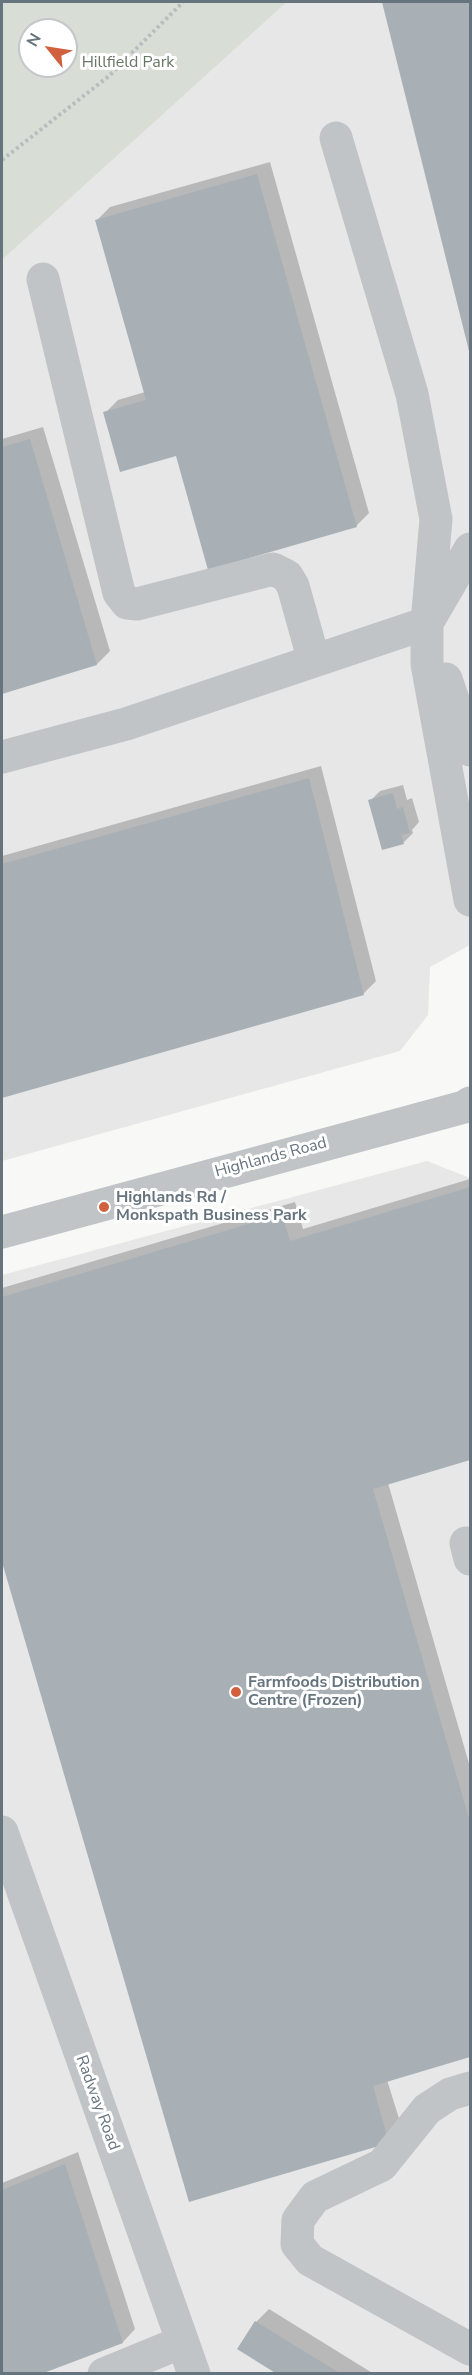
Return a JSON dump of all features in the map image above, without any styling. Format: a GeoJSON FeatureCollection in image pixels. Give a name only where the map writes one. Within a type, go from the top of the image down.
{"type":"FeatureCollection","features":[{"type":"Feature","properties":{"kind":"street"},"geometry":{"type":"LineString","coordinates":[[336,138],[412,394],[432,496],[436,519],[427,623],[427,664],[471,900]]}},
{"type":"Feature","properties":{"kind":"street"},"geometry":{"type":"LineString","coordinates":[[43,279],[119,593],[126,603],[137,604],[273,568],[287,576],[293,586],[314,661]]}},
{"type":"Feature","properties":{"kind":"street"},"geometry":{"type":"LineString","coordinates":[[2,757],[126,724],[427,623],[471,549]]}},
{"type":"Feature","properties":{"kind":"street"},"geometry":{"type":"LineString","coordinates":[[427,623],[471,750]]}},
{"type":"Feature","properties":{"kind":"street","name":"Highlands Road"},"geometry":{"type":"LineString","coordinates":[[2,1232],[464,1107],[471,1102]]}},
{"type":"Feature","properties":{"kind":"street","name":"Radway Road"},"geometry":{"type":"LineString","coordinates":[[2,1832],[194,2373]]}},
{"type":"Feature","properties":{"kind":"street"},"geometry":{"type":"LineString","coordinates":[[471,2088],[450,2094],[427,2109],[382,2165],[315,2197],[298,2220],[297,2244],[310,2260],[471,2349]]}},
{"type":"Feature","properties":{"kind":"street"},"geometry":{"type":"LineString","coordinates":[[104,2373],[182,2342]]}},
{"type":"Feature","properties":{"kind":"path"},"geometry":{"type":"LineString","coordinates":[[2,160],[109,76],[183,2]]}},
{"type":"Feature","properties":{"kind":"shaded area"},"geometry":{"type":"Polygon","coordinates":[[[287,2],[470,2],[470,945],[430,967],[428,1015],[400,1051],[2,1161],[2,260],[287,2]]]}},
{"type":"Feature","properties":{"kind":"shaded area","name":"Farmfoods Distribution Centre (Frozen)"},"geometry":{"type":"Polygon","coordinates":[[[427,1161],[470,1178],[470,2373],[2,2374],[2,1275],[427,1161]]]}},
{"type":"Feature","properties":{"kind":"green space","name":"Hillfield Park"},"geometry":{"type":"Polygon","coordinates":[[[2,2],[287,2],[2,260],[2,2]]]}},
{"type":"Feature","properties":{"kind":"building"},"geometry":{"type":"Polygon","coordinates":[[[382,2],[470,2],[470,355],[382,2]]]}},
{"type":"Feature","properties":{"kind":"building"},"geometry":{"type":"Polygon","coordinates":[[[257,174],[357,527],[208,570],[176,456],[120,472],[103,412],[146,400],[95,220],[257,174]]]}},
{"type":"Feature","properties":{"kind":"building"},"geometry":{"type":"Polygon","coordinates":[[[30,439],[97,665],[2,694],[2,447],[30,439]]]}},
{"type":"Feature","properties":{"kind":"building"},"geometry":{"type":"Polygon","coordinates":[[[309,778],[364,995],[2,1098],[2,864],[309,778]]]}},
{"type":"Feature","properties":{"kind":"building"},"geometry":{"type":"Polygon","coordinates":[[[393,793],[397,809],[403,807],[410,833],[401,835],[404,844],[382,850],[368,800],[393,793]]]}},
{"type":"Feature","properties":{"kind":"building","name":"Farmfoods Distribution Centre (Frozen)"},"geometry":{"type":"Polygon","coordinates":[[[470,1187],[470,1460],[373,1489],[470,1822],[470,2057],[373,2086],[389,2143],[189,2202],[2,1562],[2,1297],[282,1214],[290,1241],[470,1187]]]}},
{"type":"Feature","properties":{"kind":"building"},"geometry":{"type":"Polygon","coordinates":[[[65,2164],[123,2343],[41,2374],[2,2374],[2,2190],[65,2164]]]}},
{"type":"Feature","properties":{"kind":"building"},"geometry":{"type":"Polygon","coordinates":[[[255,2321],[341,2374],[277,2374],[237,2349],[255,2321]]]}},
{"type":"Feature","properties":{"kind":"place","name":"Highlands Rd / Monkspath Business Park"},"geometry":{"type":"Point","coordinates":[104,1207]}},
{"type":"Feature","properties":{"kind":"place","name":"Farmfoods Distribution Centre (Frozen)"},"geometry":{"type":"Point","coordinates":[236,1692]}}]}
